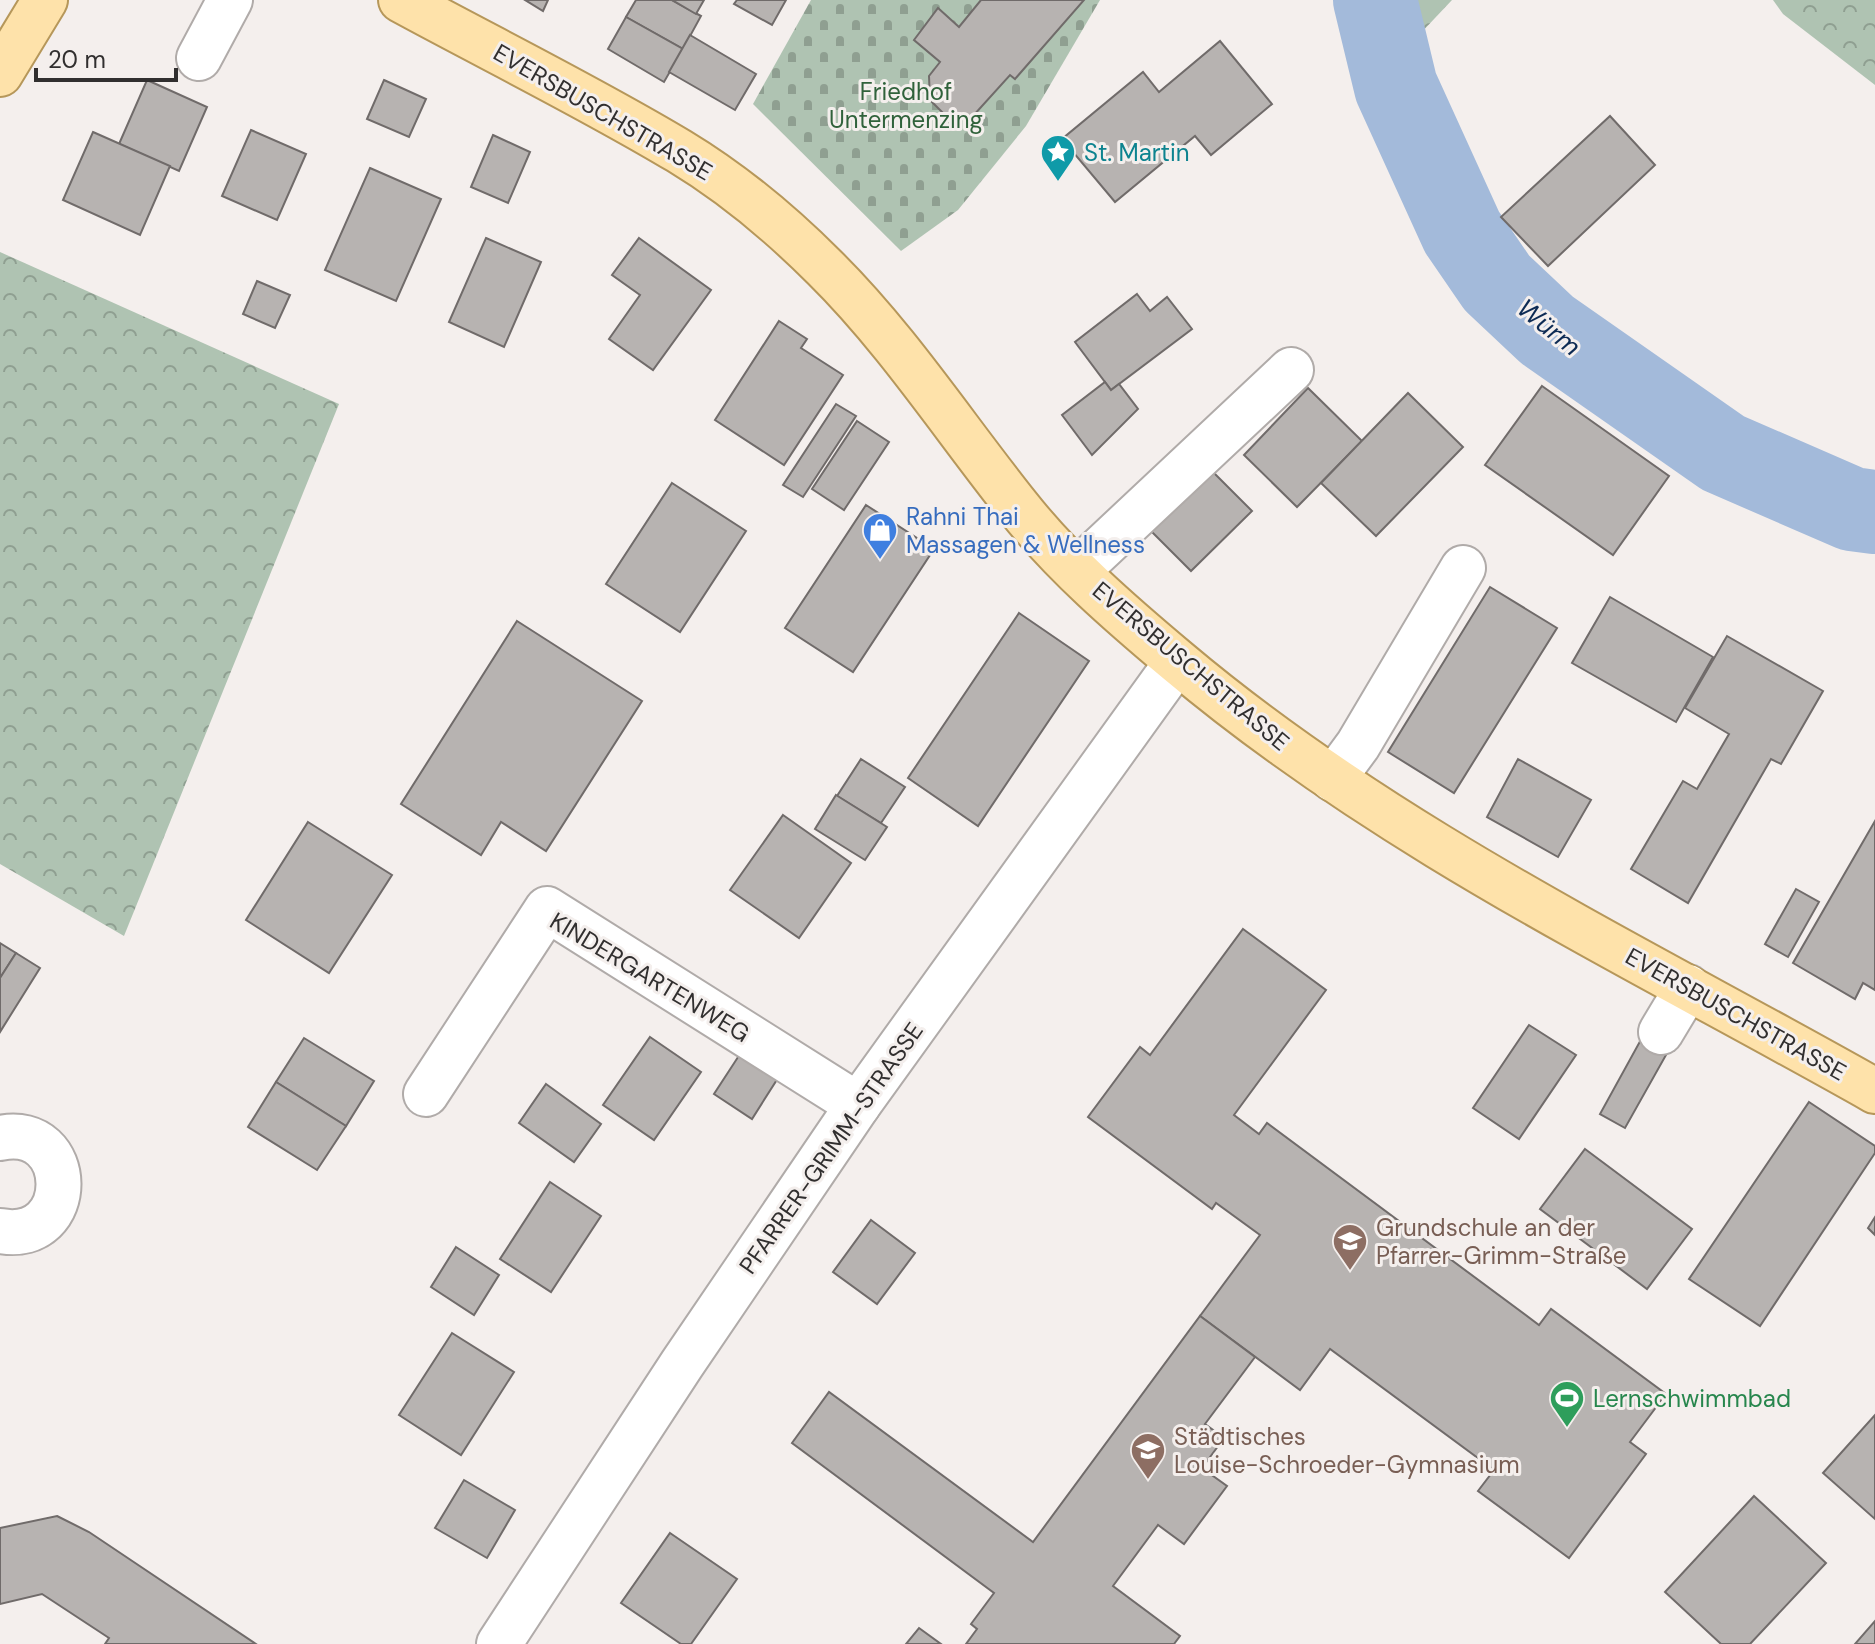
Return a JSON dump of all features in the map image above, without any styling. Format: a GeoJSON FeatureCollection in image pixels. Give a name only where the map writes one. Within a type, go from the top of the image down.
{"type":"FeatureCollection","features":[{"type":"Feature","properties":{"kind":"main road"},"geometry":{"type":"LineString","coordinates":[[0,74],[45,0]]}},
{"type":"Feature","properties":{"kind":"main road","name":"EVERSBUSCHSTRASSE"},"geometry":{"type":"LineString","coordinates":[[401,0],[681,152],[779,225],[827,270],[878,328],[1021,511],[1078,570],[1177,662],[1277,740],[1428,842],[1875,1091]]}},
{"type":"Feature","properties":{"kind":"street"},"geometry":{"type":"LineString","coordinates":[[199,58],[230,0]]}},
{"type":"Feature","properties":{"kind":"street"},"geometry":{"type":"LineString","coordinates":[[1078,570],[1291,370]]}},
{"type":"Feature","properties":{"kind":"street"},"geometry":{"type":"LineString","coordinates":[[1333,779],[1358,745],[1463,568]]}},
{"type":"Feature","properties":{"kind":"street","name":"PFARRER-GRIMM-STRASSE"},"geometry":{"type":"LineString","coordinates":[[499,1644],[682,1364],[858,1105],[1177,662]]}},
{"type":"Feature","properties":{"kind":"street","name":"KINDERGARTENWEG"},"geometry":{"type":"LineString","coordinates":[[426,1094],[547,909],[858,1105]]}},
{"type":"Feature","properties":{"kind":"street"},"geometry":{"type":"LineString","coordinates":[[1661,1032],[1688,987]]}},
{"type":"Feature","properties":{"kind":"street"},"geometry":{"type":"LineString","coordinates":[[0,1138],[24,1137],[38,1144],[54,1161],[60,1187],[57,1202],[38,1225],[10,1233],[0,1231]]}},
{"type":"Feature","properties":{"kind":"green space","name":"Friedhof Untermenzing"},"geometry":{"type":"Polygon","coordinates":[[[811,0],[1100,0],[1026,126],[958,210],[901,251],[753,104],[811,0]]]}},
{"type":"Feature","properties":{"kind":"green space"},"geometry":{"type":"Polygon","coordinates":[[[1363,0],[1452,0],[1385,71],[1363,0]]]}},
{"type":"Feature","properties":{"kind":"green space"},"geometry":{"type":"Polygon","coordinates":[[[1773,0],[1875,0],[1875,85],[1783,14],[1773,0]]]}},
{"type":"Feature","properties":{"kind":"green space"},"geometry":{"type":"Polygon","coordinates":[[[0,252],[339,404],[124,936],[0,864],[0,252]]]}},
{"type":"Feature","properties":{"kind":"building"},"geometry":{"type":"Polygon","coordinates":[[[525,0],[548,0],[543,11],[525,0]]]}},
{"type":"Feature","properties":{"kind":"building"},"geometry":{"type":"Polygon","coordinates":[[[636,0],[672,0],[701,16],[683,49],[626,17],[636,0]]]}},
{"type":"Feature","properties":{"kind":"building"},"geometry":{"type":"Polygon","coordinates":[[[672,0],[704,0],[696,14],[672,0]]]}},
{"type":"Feature","properties":{"kind":"building"},"geometry":{"type":"Polygon","coordinates":[[[737,0],[786,0],[772,25],[734,4],[737,0]]]}},
{"type":"Feature","properties":{"kind":"building"},"geometry":{"type":"Polygon","coordinates":[[[981,0],[1084,0],[1015,79],[1010,75],[973,116],[948,118],[930,100],[929,76],[940,62],[914,40],[938,8],[959,27],[981,0]]]}},
{"type":"Feature","properties":{"kind":"building"},"geometry":{"type":"Polygon","coordinates":[[[626,17],[683,49],[664,82],[608,49],[626,17]]]}},
{"type":"Feature","properties":{"kind":"building"},"geometry":{"type":"Polygon","coordinates":[[[690,35],[756,74],[735,110],[669,72],[690,35]]]}},
{"type":"Feature","properties":{"kind":"building"},"geometry":{"type":"Polygon","coordinates":[[[1220,41],[1272,104],[1211,155],[1195,136],[1115,202],[1062,139],[1143,72],[1159,92],[1220,41]]]}},
{"type":"Feature","properties":{"kind":"building"},"geometry":{"type":"Polygon","coordinates":[[[147,80],[207,107],[179,171],[119,144],[147,80]]]}},
{"type":"Feature","properties":{"kind":"building"},"geometry":{"type":"Polygon","coordinates":[[[384,80],[426,99],[409,137],[367,119],[384,80]]]}},
{"type":"Feature","properties":{"kind":"building"},"geometry":{"type":"Polygon","coordinates":[[[1610,116],[1655,165],[1548,266],[1501,217],[1610,116]]]}},
{"type":"Feature","properties":{"kind":"building"},"geometry":{"type":"Polygon","coordinates":[[[251,130],[306,154],[277,220],[222,196],[251,130]]]}},
{"type":"Feature","properties":{"kind":"building"},"geometry":{"type":"Polygon","coordinates":[[[93,132],[170,166],[140,235],[63,200],[93,132]]]}},
{"type":"Feature","properties":{"kind":"building"},"geometry":{"type":"Polygon","coordinates":[[[493,135],[530,152],[508,203],[471,187],[493,135]]]}},
{"type":"Feature","properties":{"kind":"building"},"geometry":{"type":"Polygon","coordinates":[[[370,168],[441,199],[396,301],[325,270],[370,168]]]}},
{"type":"Feature","properties":{"kind":"building"},"geometry":{"type":"Polygon","coordinates":[[[486,238],[541,262],[504,347],[449,322],[486,238]]]}},
{"type":"Feature","properties":{"kind":"building"},"geometry":{"type":"Polygon","coordinates":[[[639,238],[711,290],[653,370],[609,339],[640,295],[612,275],[639,238]]]}},
{"type":"Feature","properties":{"kind":"building"},"geometry":{"type":"Polygon","coordinates":[[[257,281],[290,295],[275,328],[243,314],[257,281]]]}},
{"type":"Feature","properties":{"kind":"building"},"geometry":{"type":"Polygon","coordinates":[[[1137,294],[1150,311],[1167,297],[1192,329],[1111,390],[1075,342],[1137,294]]]}},
{"type":"Feature","properties":{"kind":"building"},"geometry":{"type":"Polygon","coordinates":[[[779,321],[807,339],[801,348],[843,375],[784,465],[715,420],[779,321]]]}},
{"type":"Feature","properties":{"kind":"building"},"geometry":{"type":"Polygon","coordinates":[[[1105,382],[1111,390],[1119,384],[1138,409],[1092,455],[1062,415],[1105,382]]]}},
{"type":"Feature","properties":{"kind":"building"},"geometry":{"type":"Polygon","coordinates":[[[1542,386],[1669,476],[1613,555],[1485,465],[1542,386]]]}},
{"type":"Feature","properties":{"kind":"building"},"geometry":{"type":"Polygon","coordinates":[[[1308,388],[1362,441],[1297,507],[1244,455],[1308,388]]]}},
{"type":"Feature","properties":{"kind":"building"},"geometry":{"type":"Polygon","coordinates":[[[1408,393],[1463,447],[1376,536],[1321,483],[1408,393]]]}},
{"type":"Feature","properties":{"kind":"building"},"geometry":{"type":"Polygon","coordinates":[[[836,404],[856,416],[803,497],[783,485],[836,404]]]}},
{"type":"Feature","properties":{"kind":"building"},"geometry":{"type":"Polygon","coordinates":[[[857,421],[889,442],[844,510],[812,489],[857,421]]]}},
{"type":"Feature","properties":{"kind":"building"},"geometry":{"type":"Polygon","coordinates":[[[1208,467],[1252,511],[1191,571],[1147,527],[1208,467]]]}},
{"type":"Feature","properties":{"kind":"building"},"geometry":{"type":"Polygon","coordinates":[[[672,483],[746,531],[680,632],[606,584],[672,483]]]}},
{"type":"Feature","properties":{"kind":"building"},"geometry":{"type":"Polygon","coordinates":[[[866,505],[934,549],[853,672],[785,628],[866,505]]]}},
{"type":"Feature","properties":{"kind":"building"},"geometry":{"type":"Polygon","coordinates":[[[1490,587],[1557,628],[1454,793],[1388,752],[1490,587]]]}},
{"type":"Feature","properties":{"kind":"building"},"geometry":{"type":"Polygon","coordinates":[[[1610,597],[1713,657],[1676,722],[1572,663],[1610,597]]]}},
{"type":"Feature","properties":{"kind":"building"},"geometry":{"type":"Polygon","coordinates":[[[1019,613],[1089,661],[978,826],[908,778],[1019,613]]]}},
{"type":"Feature","properties":{"kind":"building"},"geometry":{"type":"Polygon","coordinates":[[[517,621],[642,701],[546,851],[501,822],[481,855],[401,804],[517,621]]]}},
{"type":"Feature","properties":{"kind":"building"},"geometry":{"type":"Polygon","coordinates":[[[1727,636],[1823,691],[1781,764],[1771,759],[1688,903],[1631,869],[1683,781],[1697,789],[1729,734],[1685,708],[1727,636]]]}},
{"type":"Feature","properties":{"kind":"building"},"geometry":{"type":"Polygon","coordinates":[[[861,759],[905,787],[881,823],[837,796],[861,759]]]}},
{"type":"Feature","properties":{"kind":"building"},"geometry":{"type":"Polygon","coordinates":[[[1518,759],[1591,800],[1558,857],[1487,817],[1518,759]]]}},
{"type":"Feature","properties":{"kind":"building"},"geometry":{"type":"Polygon","coordinates":[[[836,795],[887,827],[865,860],[815,829],[836,795]]]}},
{"type":"Feature","properties":{"kind":"building"},"geometry":{"type":"Polygon","coordinates":[[[783,815],[851,863],[799,938],[730,890],[783,815]]]}},
{"type":"Feature","properties":{"kind":"building"},"geometry":{"type":"Polygon","coordinates":[[[1875,821],[1875,990],[1863,983],[1855,999],[1793,963],[1875,821]]]}},
{"type":"Feature","properties":{"kind":"building"},"geometry":{"type":"Polygon","coordinates":[[[308,822],[392,875],[329,973],[246,920],[308,822]]]}},
{"type":"Feature","properties":{"kind":"building"},"geometry":{"type":"Polygon","coordinates":[[[1796,889],[1819,902],[1788,957],[1765,944],[1796,889]]]}},
{"type":"Feature","properties":{"kind":"building","name":"Grundschule an der Pfarrer-Grimm-Straße"},"geometry":{"type":"Polygon","coordinates":[[[1243,929],[1326,990],[1234,1115],[1259,1134],[1267,1123],[1539,1325],[1551,1309],[1666,1394],[1630,1442],[1646,1454],[1569,1558],[1478,1491],[1494,1470],[1330,1349],[1300,1390],[1200,1316],[1260,1235],[1216,1203],[1212,1209],[1088,1117],[1140,1047],[1150,1055],[1243,929]]]}},
{"type":"Feature","properties":{"kind":"building"},"geometry":{"type":"Polygon","coordinates":[[[0,943],[16,953],[0,978],[0,943]]]}},
{"type":"Feature","properties":{"kind":"building"},"geometry":{"type":"Polygon","coordinates":[[[16,953],[40,968],[0,1032],[0,978],[16,953]]]}},
{"type":"Feature","properties":{"kind":"building"},"geometry":{"type":"Polygon","coordinates":[[[1529,1025],[1576,1055],[1519,1139],[1473,1108],[1529,1025]]]}},
{"type":"Feature","properties":{"kind":"building"},"geometry":{"type":"Polygon","coordinates":[[[1649,1025],[1675,1039],[1625,1128],[1600,1114],[1649,1025]]]}},
{"type":"Feature","properties":{"kind":"building"},"geometry":{"type":"Polygon","coordinates":[[[650,1037],[701,1072],[654,1140],[603,1105],[650,1037]]]}},
{"type":"Feature","properties":{"kind":"building"},"geometry":{"type":"Polygon","coordinates":[[[304,1038],[374,1081],[346,1126],[276,1082],[304,1038]]]}},
{"type":"Feature","properties":{"kind":"building"},"geometry":{"type":"Polygon","coordinates":[[[740,1054],[778,1078],[752,1119],[714,1094],[740,1054]]]}},
{"type":"Feature","properties":{"kind":"building"},"geometry":{"type":"Polygon","coordinates":[[[276,1082],[346,1126],[317,1170],[248,1127],[276,1082]]]}},
{"type":"Feature","properties":{"kind":"building"},"geometry":{"type":"Polygon","coordinates":[[[546,1084],[601,1124],[574,1162],[519,1123],[546,1084]]]}},
{"type":"Feature","properties":{"kind":"building"},"geometry":{"type":"Polygon","coordinates":[[[1809,1102],[1875,1146],[1875,1153],[1760,1326],[1689,1279],[1809,1102]]]}},
{"type":"Feature","properties":{"kind":"building"},"geometry":{"type":"Polygon","coordinates":[[[1585,1149],[1692,1229],[1647,1289],[1540,1209],[1585,1149]]]}},
{"type":"Feature","properties":{"kind":"building"},"geometry":{"type":"Polygon","coordinates":[[[550,1182],[601,1216],[551,1292],[500,1259],[550,1182]]]}},
{"type":"Feature","properties":{"kind":"building"},"geometry":{"type":"Polygon","coordinates":[[[1875,1217],[1875,1235],[1868,1228],[1875,1217]]]}},
{"type":"Feature","properties":{"kind":"building"},"geometry":{"type":"Polygon","coordinates":[[[871,1220],[915,1253],[877,1304],[833,1272],[871,1220]]]}},
{"type":"Feature","properties":{"kind":"building"},"geometry":{"type":"Polygon","coordinates":[[[456,1247],[499,1275],[474,1315],[431,1287],[456,1247]]]}},
{"type":"Feature","properties":{"kind":"building","name":"Städtisches Louise-Schroeder-Gymnasium"},"geometry":{"type":"Polygon","coordinates":[[[1200,1316],[1255,1357],[1205,1424],[1224,1438],[1202,1468],[1227,1486],[1184,1544],[1158,1525],[1113,1586],[1180,1636],[1174,1644],[966,1644],[977,1629],[971,1624],[994,1593],[792,1443],[829,1392],[1033,1542],[1200,1316]]]}},
{"type":"Feature","properties":{"kind":"building"},"geometry":{"type":"Polygon","coordinates":[[[452,1333],[514,1372],[461,1455],[399,1415],[452,1333]]]}},
{"type":"Feature","properties":{"kind":"building"},"geometry":{"type":"Polygon","coordinates":[[[1875,1415],[1875,1519],[1823,1473],[1875,1415]]]}},
{"type":"Feature","properties":{"kind":"building"},"geometry":{"type":"Polygon","coordinates":[[[464,1480],[515,1510],[487,1558],[435,1528],[464,1480]]]}},
{"type":"Feature","properties":{"kind":"building"},"geometry":{"type":"Polygon","coordinates":[[[1754,1496],[1826,1563],[1750,1644],[1721,1644],[1665,1592],[1754,1496]]]}},
{"type":"Feature","properties":{"kind":"building"},"geometry":{"type":"Polygon","coordinates":[[[57,1516],[89,1532],[256,1644],[105,1644],[109,1638],[42,1594],[0,1604],[0,1528],[57,1516]]]}},
{"type":"Feature","properties":{"kind":"building"},"geometry":{"type":"Polygon","coordinates":[[[670,1533],[737,1579],[691,1644],[681,1644],[621,1603],[670,1533]]]}},
{"type":"Feature","properties":{"kind":"building"},"geometry":{"type":"Polygon","coordinates":[[[1875,1621],[1875,1644],[1855,1644],[1875,1621]]]}},
{"type":"Feature","properties":{"kind":"building"},"geometry":{"type":"Polygon","coordinates":[[[919,1628],[941,1644],[906,1644],[919,1628]]]}},
{"type":"Feature","properties":{"kind":"waterway","name":"Würm"},"geometry":{"type":"LineString","coordinates":[[1375,0],[1396,87],[1462,232],[1497,283],[1547,330],[1723,453],[1852,509],[1875,512]]}},
{"type":"Feature","properties":{"kind":"place","name":"St. Martin"},"geometry":{"type":"Point","coordinates":[1058,183]}},
{"type":"Feature","properties":{"kind":"place","name":"Rahni Thai Massagen & Wellness"},"geometry":{"type":"Point","coordinates":[880,561]}},
{"type":"Feature","properties":{"kind":"place","name":"Grundschule an der Pfarrer-Grimm-Straße"},"geometry":{"type":"Point","coordinates":[1350,1272]}},
{"type":"Feature","properties":{"kind":"place","name":"Lernschwimmbad"},"geometry":{"type":"Point","coordinates":[1567,1429]}},
{"type":"Feature","properties":{"kind":"place","name":"Städtisches Louise-Schroeder-Gymnasium"},"geometry":{"type":"Point","coordinates":[1148,1481]}}]}
